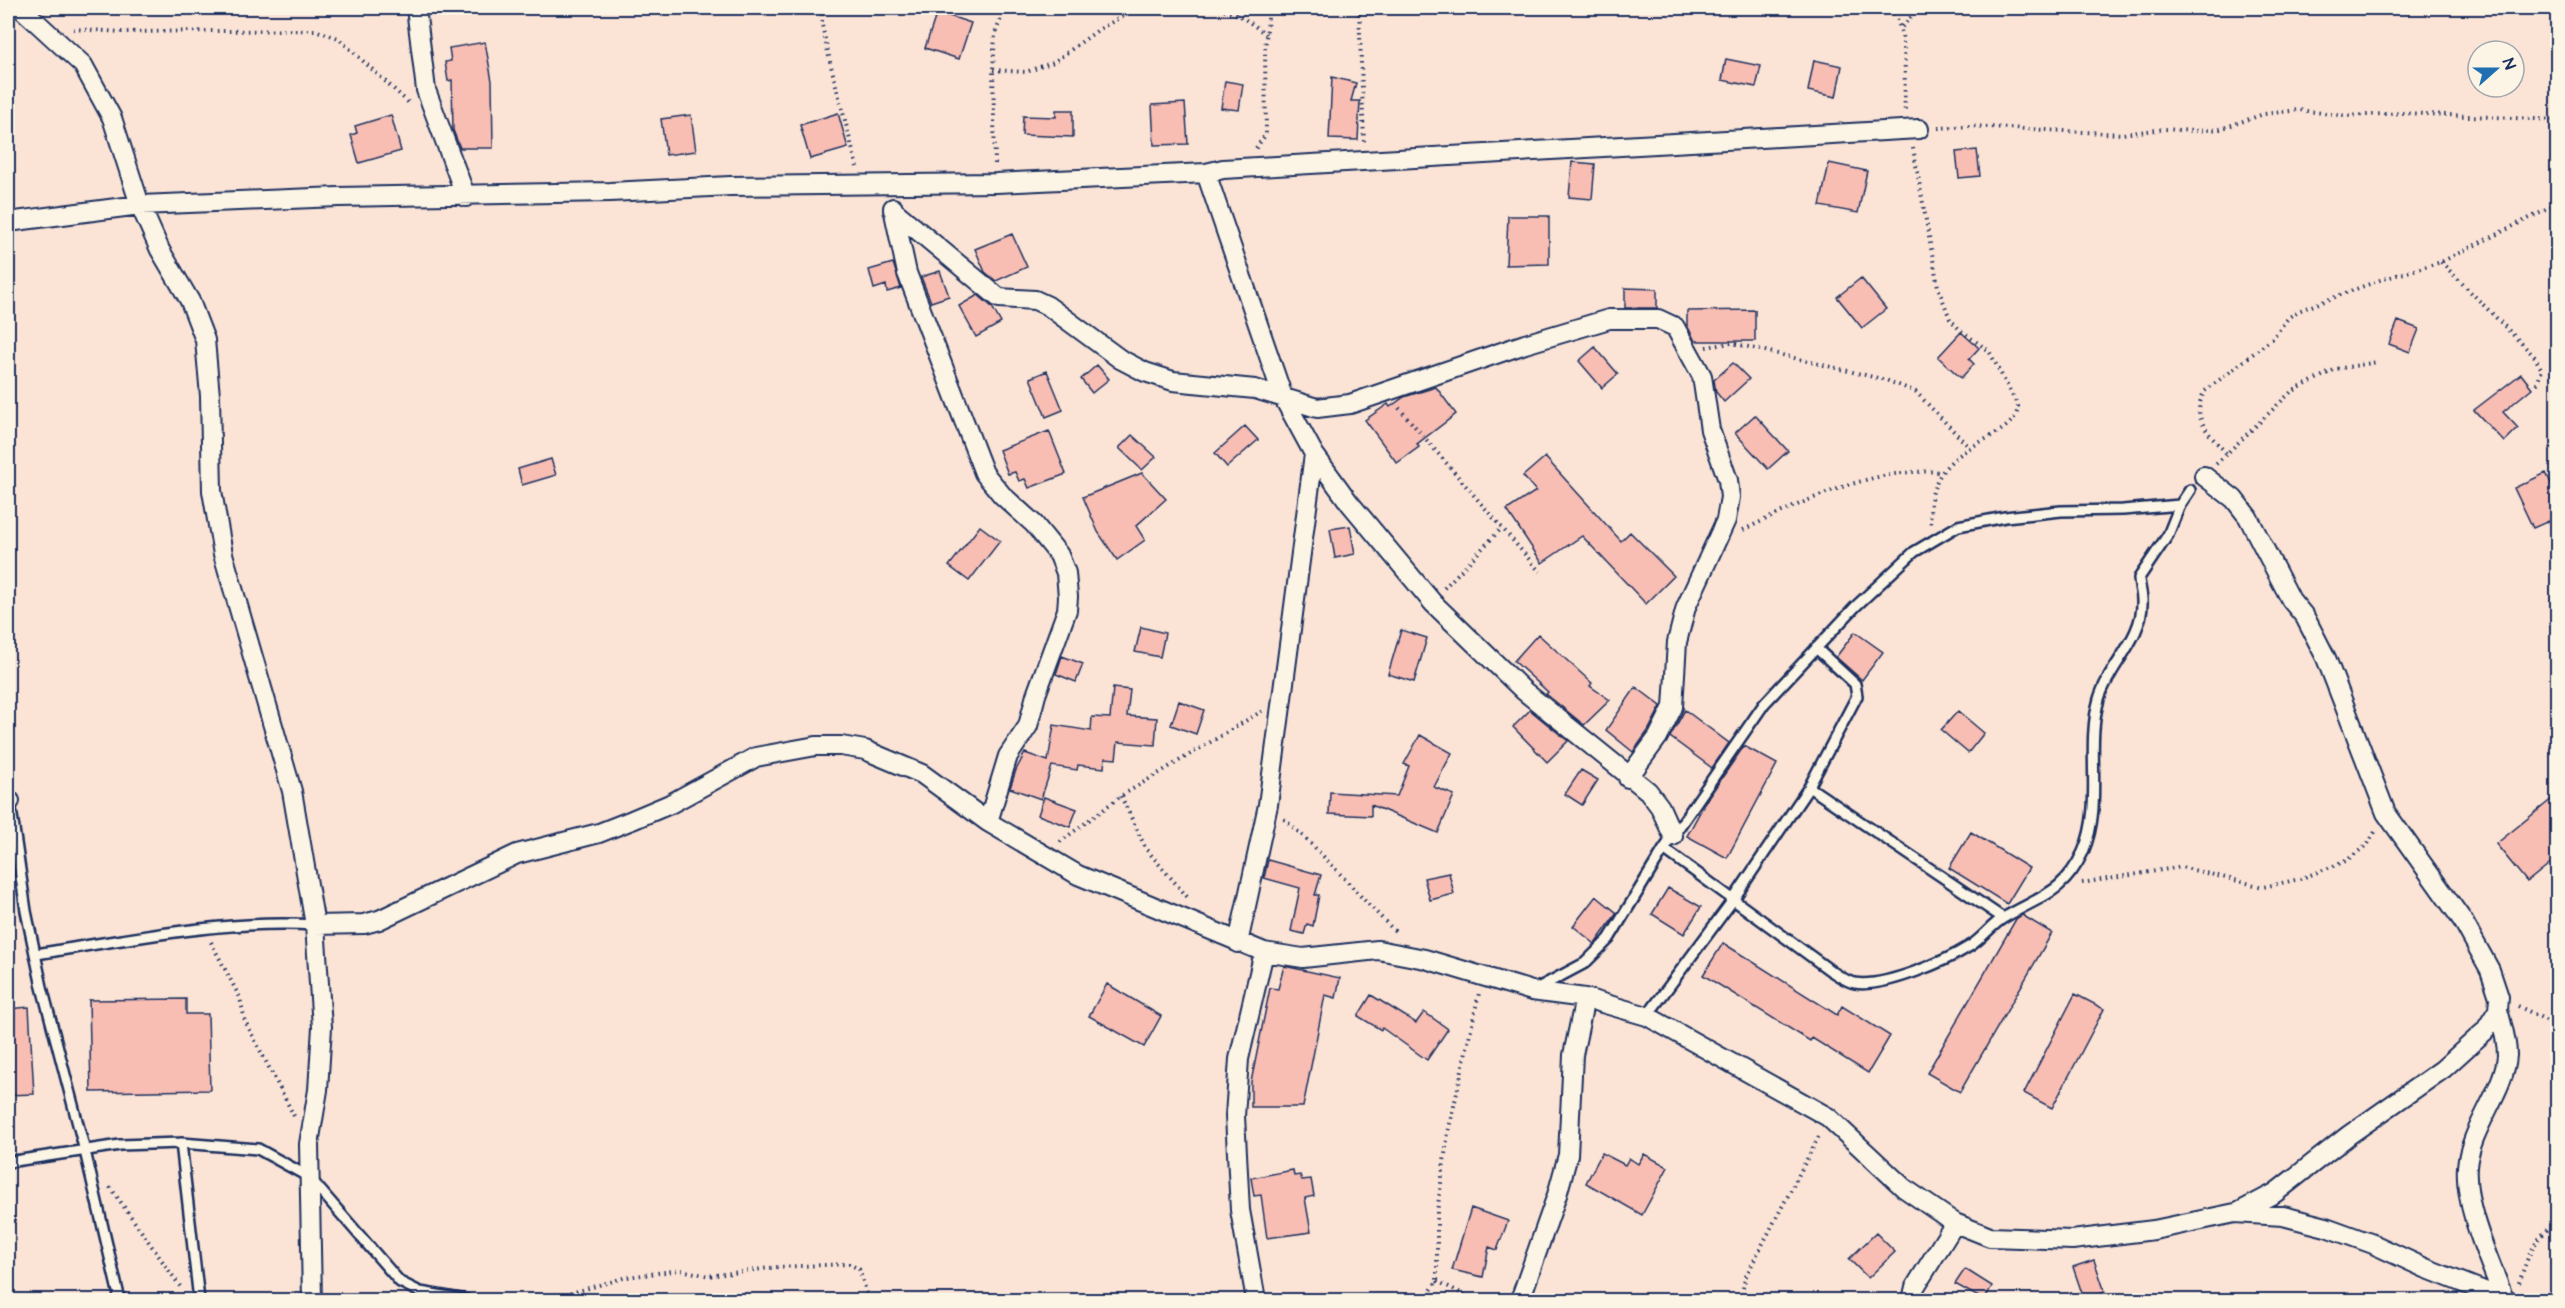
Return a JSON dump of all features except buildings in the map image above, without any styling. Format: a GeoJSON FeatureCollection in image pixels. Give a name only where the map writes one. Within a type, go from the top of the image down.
{"type":"FeatureCollection","features":[{"type":"Feature","properties":{"kind":"street"},"geometry":{"type":"LineString","coordinates":[[21,8],[82,65],[112,118],[140,205],[160,250],[190,301],[205,340],[210,396],[213,491],[223,554],[292,791],[315,926],[322,1027],[318,1090],[309,1144],[312,1300]]}},
{"type":"Feature","properties":{"kind":"street"},"geometry":{"type":"LineString","coordinates":[[416,8],[426,90],[465,196]]}},
{"type":"Feature","properties":{"kind":"street"},"geometry":{"type":"LineString","coordinates":[[8,222],[140,205],[730,186],[996,183],[1911,129]]}},
{"type":"Feature","properties":{"kind":"street"},"geometry":{"type":"LineString","coordinates":[[1214,171],[1283,397],[1314,454],[1348,501],[1432,603],[1524,691],[1654,797],[1668,842]]}},
{"type":"Feature","properties":{"kind":"street"},"geometry":{"type":"LineString","coordinates":[[888,186],[907,273],[984,473],[1002,495],[1034,524],[1059,555],[1066,573],[1067,610],[1036,695],[1028,726],[1008,756],[987,822]]}},
{"type":"Feature","properties":{"kind":"street"},"geometry":{"type":"LineString","coordinates":[[893,210],[999,298],[1035,300],[1048,306],[1120,359],[1145,372],[1173,381],[1255,388],[1317,408],[1350,404],[1525,344],[1609,319],[1668,321],[1675,327],[1702,376],[1710,430],[1728,480],[1730,497],[1726,520],[1686,607],[1677,642],[1673,707],[1658,737],[1628,777]]}},
{"type":"Feature","properties":{"kind":"street"},"geometry":{"type":"LineString","coordinates":[[1238,943],[1268,805],[1284,698],[1314,454]]}},
{"type":"Feature","properties":{"kind":"street"},"geometry":{"type":"LineString","coordinates":[[2204,476],[2234,499],[2248,517],[2291,600],[2305,617],[2315,635],[2386,813],[2463,921],[2490,970],[2506,1037],[2507,1056],[2503,1074],[2472,1144],[2467,1166],[2468,1187],[2509,1297]]}},
{"type":"Feature","properties":{"kind":"street"},"geometry":{"type":"LineString","coordinates":[[315,926],[364,924],[379,920],[517,854],[599,833],[670,804],[756,757],[784,751],[841,746],[865,750],[922,774],[987,822],[1078,875],[1264,952],[1303,958],[1378,950],[1425,959],[1482,978],[1532,991],[1585,998],[1647,1016],[1828,1118],[1904,1188],[1955,1223],[1990,1237],[2072,1240],[2154,1230],[2235,1213],[2275,1193],[2349,1135],[2443,1069],[2485,1030],[2498,1003]]}},
{"type":"Feature","properties":{"kind":"street"},"geometry":{"type":"LineString","coordinates":[[1256,1300],[1240,1209],[1235,1116],[1239,1059],[1264,952]]}},
{"type":"Feature","properties":{"kind":"street"},"geometry":{"type":"LineString","coordinates":[[1520,1300],[1557,1195],[1568,1155],[1573,1055],[1585,998]]}},
{"type":"Feature","properties":{"kind":"street"},"geometry":{"type":"LineString","coordinates":[[2235,1213],[2283,1216],[2326,1227],[2373,1244],[2425,1268],[2509,1297]]}},
{"type":"Feature","properties":{"kind":"street"},"geometry":{"type":"LineString","coordinates":[[1912,1300],[1915,1287],[1955,1223]]}},
{"type":"Feature","properties":{"kind":"lane"},"geometry":{"type":"LineString","coordinates":[[1668,842],[1733,900],[1830,971],[1855,983],[1883,981],[1932,964],[1971,946],[2003,918],[2060,887],[2079,859],[2086,840],[2094,775],[2093,734],[2099,698],[2134,634],[2142,599],[2139,578],[2169,536],[2180,504],[2190,490]]}},
{"type":"Feature","properties":{"kind":"lane"},"geometry":{"type":"LineString","coordinates":[[1532,991],[1585,963],[1609,939],[1668,842],[1764,704],[1880,583],[1914,552],[1958,526],[2005,517],[2061,511],[2123,510],[2180,504]]}},
{"type":"Feature","properties":{"kind":"lane"},"geometry":{"type":"LineString","coordinates":[[1647,1016],[1733,900],[1809,787],[1858,690],[1816,648]]}},
{"type":"Feature","properties":{"kind":"lane"},"geometry":{"type":"LineString","coordinates":[[1809,787],[2003,918]]}},
{"type":"Feature","properties":{"kind":"lane"},"geometry":{"type":"LineString","coordinates":[[8,797],[26,911],[42,987],[85,1151],[120,1300]]}},
{"type":"Feature","properties":{"kind":"lane"},"geometry":{"type":"LineString","coordinates":[[36,954],[154,935],[289,924],[315,926]]}},
{"type":"Feature","properties":{"kind":"lane"},"geometry":{"type":"LineString","coordinates":[[181,1143],[199,1300]]}},
{"type":"Feature","properties":{"kind":"lane"},"geometry":{"type":"LineString","coordinates":[[8,1162],[120,1145],[181,1143],[258,1149],[309,1177],[400,1282],[420,1292],[467,1300]]}},
{"type":"Feature","properties":{"kind":"path"},"geometry":{"type":"LineString","coordinates":[[822,8],[822,25],[831,66],[861,184]]}},
{"type":"Feature","properties":{"kind":"path"},"geometry":{"type":"LineString","coordinates":[[996,183],[993,70],[995,34],[1005,8]]}},
{"type":"Feature","properties":{"kind":"path"},"geometry":{"type":"LineString","coordinates":[[993,70],[1026,72],[1054,62],[1098,30],[1126,14],[1146,8]]}},
{"type":"Feature","properties":{"kind":"path"},"geometry":{"type":"LineString","coordinates":[[1218,8],[1239,15],[1266,34]]}},
{"type":"Feature","properties":{"kind":"path"},"geometry":{"type":"LineString","coordinates":[[1214,171],[1255,150],[1266,134],[1266,34],[1269,8]]}},
{"type":"Feature","properties":{"kind":"path"},"geometry":{"type":"LineString","coordinates":[[1359,8],[1365,161]]}},
{"type":"Feature","properties":{"kind":"path"},"geometry":{"type":"LineString","coordinates":[[1892,8],[1902,27],[1911,129],[1938,287],[1954,324],[1989,351],[2018,406],[2018,412],[2009,424],[1956,456],[1941,472],[1932,501],[1930,530],[1914,552]]}},
{"type":"Feature","properties":{"kind":"path"},"geometry":{"type":"LineString","coordinates":[[1902,27],[1919,8]]}},
{"type":"Feature","properties":{"kind":"path"},"geometry":{"type":"LineString","coordinates":[[42,27],[122,32],[315,30],[338,38],[411,106]]}},
{"type":"Feature","properties":{"kind":"path"},"geometry":{"type":"LineString","coordinates":[[1911,129],[1970,126],[2122,134],[2165,129],[2194,131],[2220,129],[2264,114],[2299,110],[2347,116],[2404,113],[2558,120]]}},
{"type":"Feature","properties":{"kind":"path"},"geometry":{"type":"LineString","coordinates":[[2226,453],[2201,423],[2199,402],[2205,391],[2243,359],[2272,339],[2288,318],[2298,311],[2380,280],[2441,262],[2558,204]]}},
{"type":"Feature","properties":{"kind":"path"},"geometry":{"type":"LineString","coordinates":[[2441,262],[2534,356],[2542,370],[2536,386]]}},
{"type":"Feature","properties":{"kind":"path"},"geometry":{"type":"LineString","coordinates":[[1687,349],[1732,343],[1886,380],[1916,392],[1969,447]]}},
{"type":"Feature","properties":{"kind":"path"},"geometry":{"type":"LineString","coordinates":[[2204,476],[2291,392],[2336,369],[2377,362]]}},
{"type":"Feature","properties":{"kind":"path"},"geometry":{"type":"LineString","coordinates":[[1384,392],[1540,572]]}},
{"type":"Feature","properties":{"kind":"path"},"geometry":{"type":"LineString","coordinates":[[1717,541],[1823,494],[1888,473],[1917,470],[1941,472]]}},
{"type":"Feature","properties":{"kind":"path"},"geometry":{"type":"LineString","coordinates":[[1432,603],[1502,528]]}},
{"type":"Feature","properties":{"kind":"path"},"geometry":{"type":"LineString","coordinates":[[1045,855],[1074,830],[1121,796],[1284,698]]}},
{"type":"Feature","properties":{"kind":"path"},"geometry":{"type":"LineString","coordinates":[[1121,796],[1146,849],[1195,906]]}},
{"type":"Feature","properties":{"kind":"path"},"geometry":{"type":"LineString","coordinates":[[1268,805],[1316,846],[1373,910],[1399,934]]}},
{"type":"Feature","properties":{"kind":"path"},"geometry":{"type":"LineString","coordinates":[[2060,887],[2181,867],[2263,887],[2300,879],[2346,861],[2368,844],[2386,813]]}},
{"type":"Feature","properties":{"kind":"path"},"geometry":{"type":"LineString","coordinates":[[205,930],[240,998],[245,1021],[309,1144]]}},
{"type":"Feature","properties":{"kind":"path"},"geometry":{"type":"LineString","coordinates":[[1425,1300],[1437,1281],[1437,1212],[1448,1132],[1482,978]]}},
{"type":"Feature","properties":{"kind":"path"},"geometry":{"type":"LineString","coordinates":[[2498,1003],[2558,1026]]}},
{"type":"Feature","properties":{"kind":"path"},"geometry":{"type":"LineString","coordinates":[[1741,1300],[1745,1278],[1828,1118]]}},
{"type":"Feature","properties":{"kind":"path"},"geometry":{"type":"LineString","coordinates":[[105,1180],[184,1294]]}},
{"type":"Feature","properties":{"kind":"path"},"geometry":{"type":"LineString","coordinates":[[2509,1297],[2537,1238],[2558,1222]]}},
{"type":"Feature","properties":{"kind":"path"},"geometry":{"type":"LineString","coordinates":[[547,1300],[627,1277],[681,1270],[709,1276],[778,1267],[849,1264],[859,1269],[868,1300]]}},
{"type":"Feature","properties":{"kind":"path"},"geometry":{"type":"LineString","coordinates":[[1437,1281],[1475,1300]]}}]}
